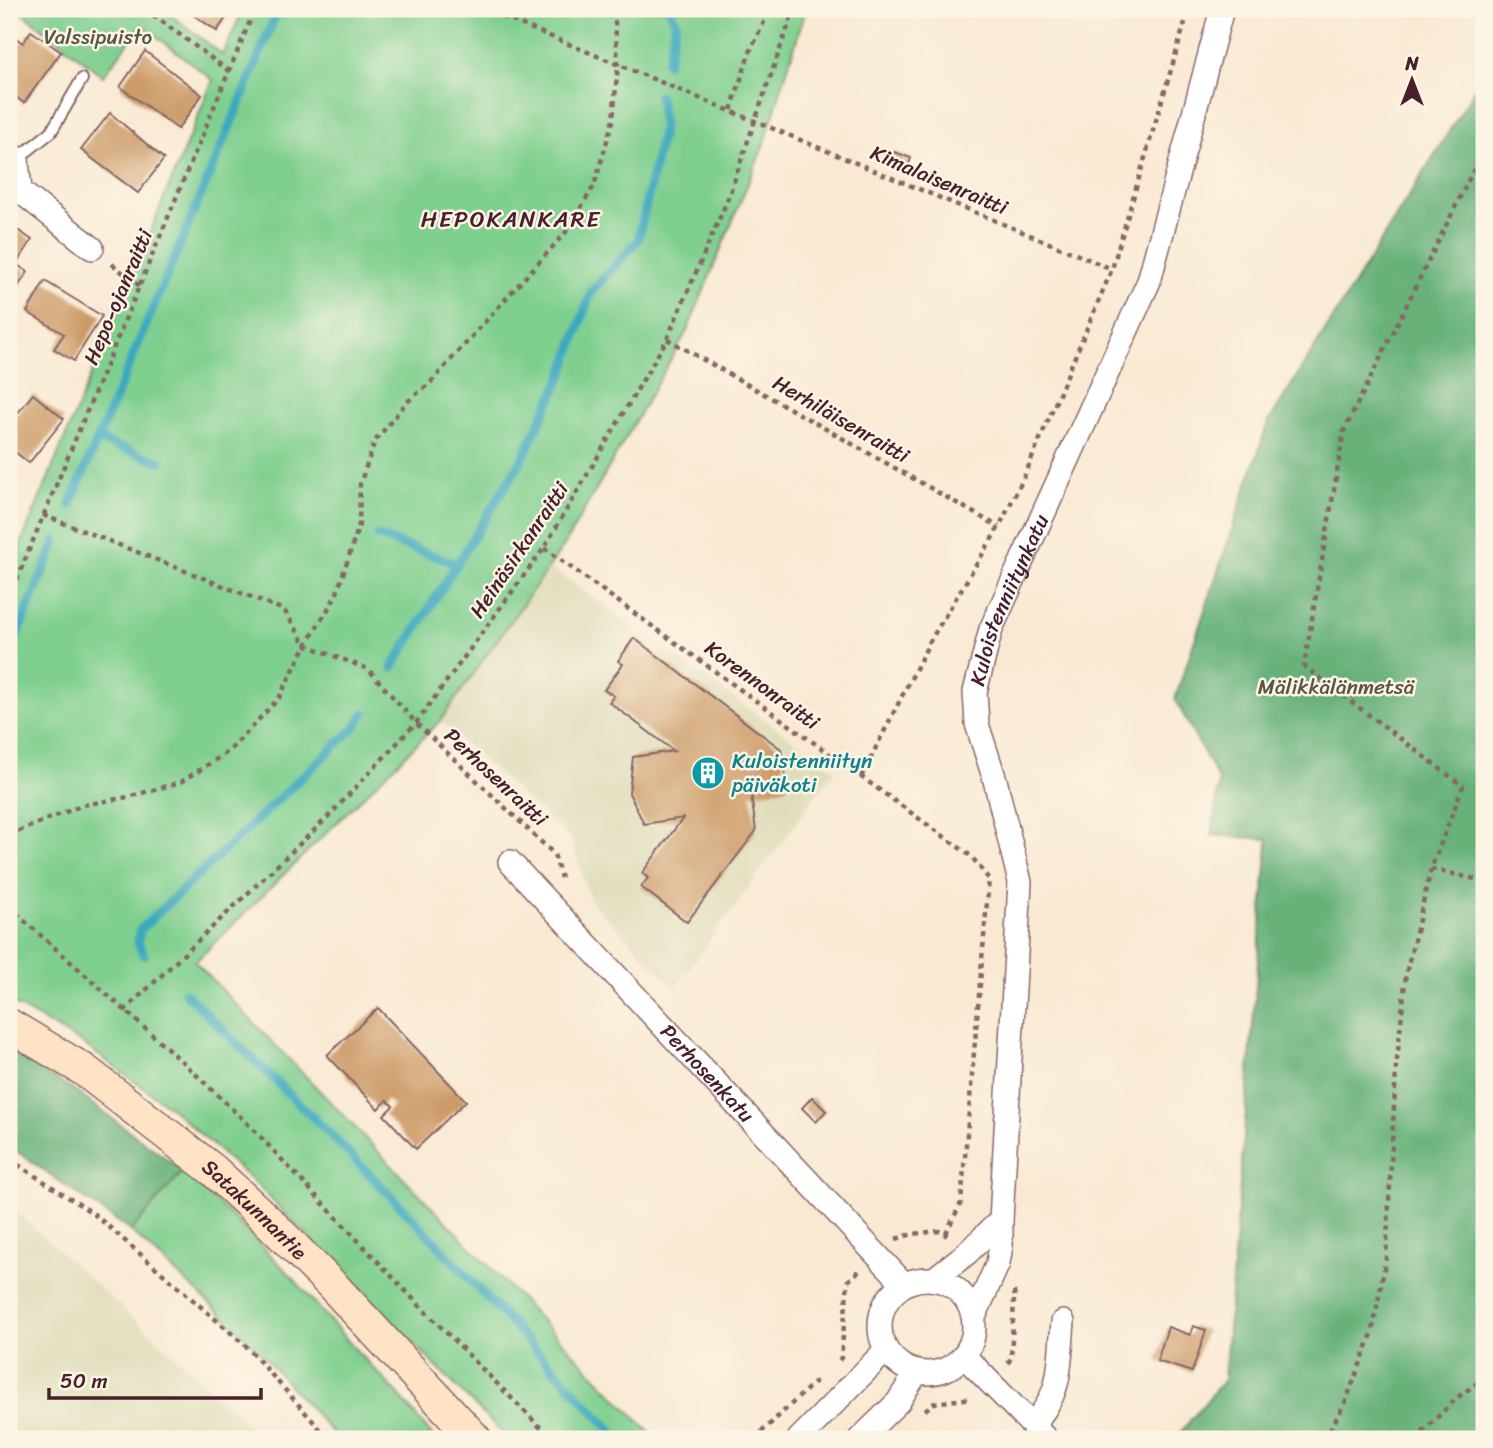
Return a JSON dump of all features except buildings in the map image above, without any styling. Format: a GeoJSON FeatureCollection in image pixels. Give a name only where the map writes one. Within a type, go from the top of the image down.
{"type":"FeatureCollection","features":[{"type":"Feature","properties":{"kind":"main road","name":"Satakunnantie"},"geometry":{"type":"LineString","coordinates":[[9,1025],[84,1070],[213,1170],[270,1222],[334,1287],[472,1437]]}},
{"type":"Feature","properties":{"kind":"street","name":"Kuloistenniitynkatu"},"geometry":{"type":"LineString","coordinates":[[974,1317],[999,1263],[1001,1246],[1020,881],[995,780],[977,724],[975,692],[991,629],[1149,281],[1222,9]]}},
{"type":"Feature","properties":{"kind":"street"},"geometry":{"type":"LineString","coordinates":[[13,156],[20,191],[92,248]]}},
{"type":"Feature","properties":{"kind":"street","name":"Perhosenkatu"},"geometry":{"type":"LineString","coordinates":[[510,862],[904,1284]]}},
{"type":"Feature","properties":{"kind":"street"},"geometry":{"type":"LineString","coordinates":[[934,1279],[967,1253],[1001,1220]]}},
{"type":"Feature","properties":{"kind":"street"},"geometry":{"type":"LineString","coordinates":[[919,1279],[934,1279],[949,1283],[961,1293],[974,1317],[974,1330],[971,1344],[964,1356],[943,1371],[917,1372],[894,1361],[886,1350],[880,1321],[884,1306],[892,1293],[904,1284],[919,1279]]}},
{"type":"Feature","properties":{"kind":"street"},"geometry":{"type":"LineString","coordinates":[[964,1356],[1039,1432],[1045,1411],[1054,1395],[1063,1322]]}},
{"type":"Feature","properties":{"kind":"street"},"geometry":{"type":"LineString","coordinates":[[799,1439],[886,1350]]}},
{"type":"Feature","properties":{"kind":"street"},"geometry":{"type":"LineString","coordinates":[[860,1439],[898,1402],[917,1372]]}},
{"type":"Feature","properties":{"kind":"lane"},"geometry":{"type":"LineString","coordinates":[[13,156],[51,132],[82,79]]}},
{"type":"Feature","properties":{"kind":"path"},"geometry":{"type":"LineString","coordinates":[[145,9],[230,72]]}},
{"type":"Feature","properties":{"kind":"path","name":"Hepo-ojanraitti"},"geometry":{"type":"LineString","coordinates":[[9,598],[255,9]]}},
{"type":"Feature","properties":{"kind":"path","name":"Kimalaisenraitti"},"geometry":{"type":"LineString","coordinates":[[484,9],[1112,269]]}},
{"type":"Feature","properties":{"kind":"path"},"geometry":{"type":"LineString","coordinates":[[9,835],[83,805],[128,797],[181,782],[229,751],[279,698],[306,645],[336,596],[359,525],[360,484],[375,441],[406,403],[430,382],[566,232],[594,186],[613,120],[618,64],[614,22],[603,9]]}},
{"type":"Feature","properties":{"kind":"path"},"geometry":{"type":"LineString","coordinates":[[730,110],[749,54],[766,18],[767,9]]}},
{"type":"Feature","properties":{"kind":"path","name":"Heinäsirkanraitti"},"geometry":{"type":"LineString","coordinates":[[124,1011],[326,819],[416,723],[544,548],[667,339],[727,201],[794,9]]}},
{"type":"Feature","properties":{"kind":"path"},"geometry":{"type":"LineString","coordinates":[[1160,9],[1187,16]]}},
{"type":"Feature","properties":{"kind":"path"},"geometry":{"type":"LineString","coordinates":[[862,777],[930,641],[999,527],[1024,477],[1112,269],[1189,9]]}},
{"type":"Feature","properties":{"kind":"path"},"geometry":{"type":"LineString","coordinates":[[1325,1439],[1345,1403],[1372,1334],[1385,1258],[1396,1069],[1406,974],[1431,869],[1463,786],[1304,666],[1345,431],[1484,149]]}},
{"type":"Feature","properties":{"kind":"path"},"geometry":{"type":"LineString","coordinates":[[92,248],[140,286]]}},
{"type":"Feature","properties":{"kind":"path","name":"Herhiläisenraitti"},"geometry":{"type":"LineString","coordinates":[[667,339],[999,527]]}},
{"type":"Feature","properties":{"kind":"path"},"geometry":{"type":"LineString","coordinates":[[43,515],[284,610],[306,645]]}},
{"type":"Feature","properties":{"kind":"path","name":"Korennonraitti"},"geometry":{"type":"LineString","coordinates":[[544,548],[971,856],[989,879],[961,1203],[945,1235]]}},
{"type":"Feature","properties":{"kind":"path","name":"Perhosenraitti"},"geometry":{"type":"LineString","coordinates":[[306,645],[368,669],[416,723],[554,854]]}},
{"type":"Feature","properties":{"kind":"path"},"geometry":{"type":"LineString","coordinates":[[1431,869],[1484,881]]}},
{"type":"Feature","properties":{"kind":"path"},"geometry":{"type":"LineString","coordinates":[[9,907],[185,1064],[252,1128],[418,1304],[552,1439]]}},
{"type":"Feature","properties":{"kind":"path"},"geometry":{"type":"LineString","coordinates":[[9,1159],[94,1214],[234,1337],[329,1439]]}},
{"type":"Feature","properties":{"kind":"path"},"geometry":{"type":"LineString","coordinates":[[894,1240],[912,1234],[940,1231],[952,1240]]}},
{"type":"Feature","properties":{"kind":"path"},"geometry":{"type":"LineString","coordinates":[[831,1367],[841,1358],[848,1281],[859,1272]]}},
{"type":"Feature","properties":{"kind":"path"},"geometry":{"type":"LineString","coordinates":[[1003,1372],[1011,1358],[1015,1301],[1012,1279]]}},
{"type":"Feature","properties":{"kind":"path"},"geometry":{"type":"LineString","coordinates":[[1010,1295],[1015,1301]]}},
{"type":"Feature","properties":{"kind":"path"},"geometry":{"type":"LineString","coordinates":[[754,1439],[822,1376]]}},
{"type":"Feature","properties":{"kind":"path"},"geometry":{"type":"LineString","coordinates":[[1415,1439],[1458,1397],[1484,1378]]}},
{"type":"Feature","properties":{"kind":"path"},"geometry":{"type":"LineString","coordinates":[[917,1416],[934,1403],[980,1396]]}},
{"type":"Feature","properties":{"kind":"path"},"geometry":{"type":"LineString","coordinates":[[1330,1431],[1333,1439]]}},
{"type":"Feature","properties":{"kind":"shaded area"},"geometry":{"type":"Polygon","coordinates":[[[550,567],[835,770],[675,988],[590,900],[571,839],[440,721],[550,567]]]}},
{"type":"Feature","properties":{"kind":"shaded area"},"geometry":{"type":"Polygon","coordinates":[[[9,1206],[172,1353],[262,1439],[9,1439],[9,1206]]]}},
{"type":"Feature","properties":{"kind":"green space","name":"Valssipuisto"},"geometry":{"type":"Polygon","coordinates":[[[17,9],[163,9],[223,55],[243,9],[806,9],[765,142],[687,331],[563,547],[440,721],[195,962],[656,1439],[508,1439],[255,1183],[170,1107],[82,1043],[9,1001],[9,573],[213,80],[142,25],[103,76],[17,9]]]}},
{"type":"Feature","properties":{"kind":"green space","name":"Mälikkälänmetsä"},"geometry":{"type":"Polygon","coordinates":[[[1484,75],[1484,1439],[1175,1439],[1224,1380],[1268,839],[1212,835],[1219,781],[1175,699],[1268,423],[1484,75]]]}},
{"type":"Feature","properties":{"kind":"green space"},"geometry":{"type":"Polygon","coordinates":[[[9,1049],[79,1094],[183,1171],[131,1231],[9,1146],[9,1049]]]}},
{"type":"Feature","properties":{"kind":"green space"},"geometry":{"type":"Polygon","coordinates":[[[183,1171],[292,1277],[435,1439],[338,1439],[246,1337],[131,1231],[183,1171]]]}},
{"type":"Feature","properties":{"kind":"waterway"},"geometry":{"type":"LineString","coordinates":[[70,505],[278,9]]}},
{"type":"Feature","properties":{"kind":"waterway"},"geometry":{"type":"LineString","coordinates":[[667,63],[676,22],[669,9]]}},
{"type":"Feature","properties":{"kind":"waterway"},"geometry":{"type":"LineString","coordinates":[[392,668],[521,461],[563,374],[591,292],[638,240],[663,128],[659,96]]}},
{"type":"Feature","properties":{"kind":"waterway"},"geometry":{"type":"LineString","coordinates":[[97,439],[160,462]]}},
{"type":"Feature","properties":{"kind":"waterway"},"geometry":{"type":"LineString","coordinates":[[378,536],[457,564]]}},
{"type":"Feature","properties":{"kind":"waterway"},"geometry":{"type":"LineString","coordinates":[[9,655],[56,541]]}},
{"type":"Feature","properties":{"kind":"waterway"},"geometry":{"type":"LineString","coordinates":[[144,955],[138,943],[140,930],[356,726],[364,713]]}},
{"type":"Feature","properties":{"kind":"waterway"},"geometry":{"type":"LineString","coordinates":[[185,993],[423,1229],[619,1439]]}},
{"type":"Feature","properties":{"kind":"place","name":"Kuloistenniityn päiväkoti"},"geometry":{"type":"Point","coordinates":[708,773]}},
{"type":"Feature","properties":{"kind":"district","name":"HEPOKANKARE"},"geometry":{"type":"Point","coordinates":[511,219]}}]}
